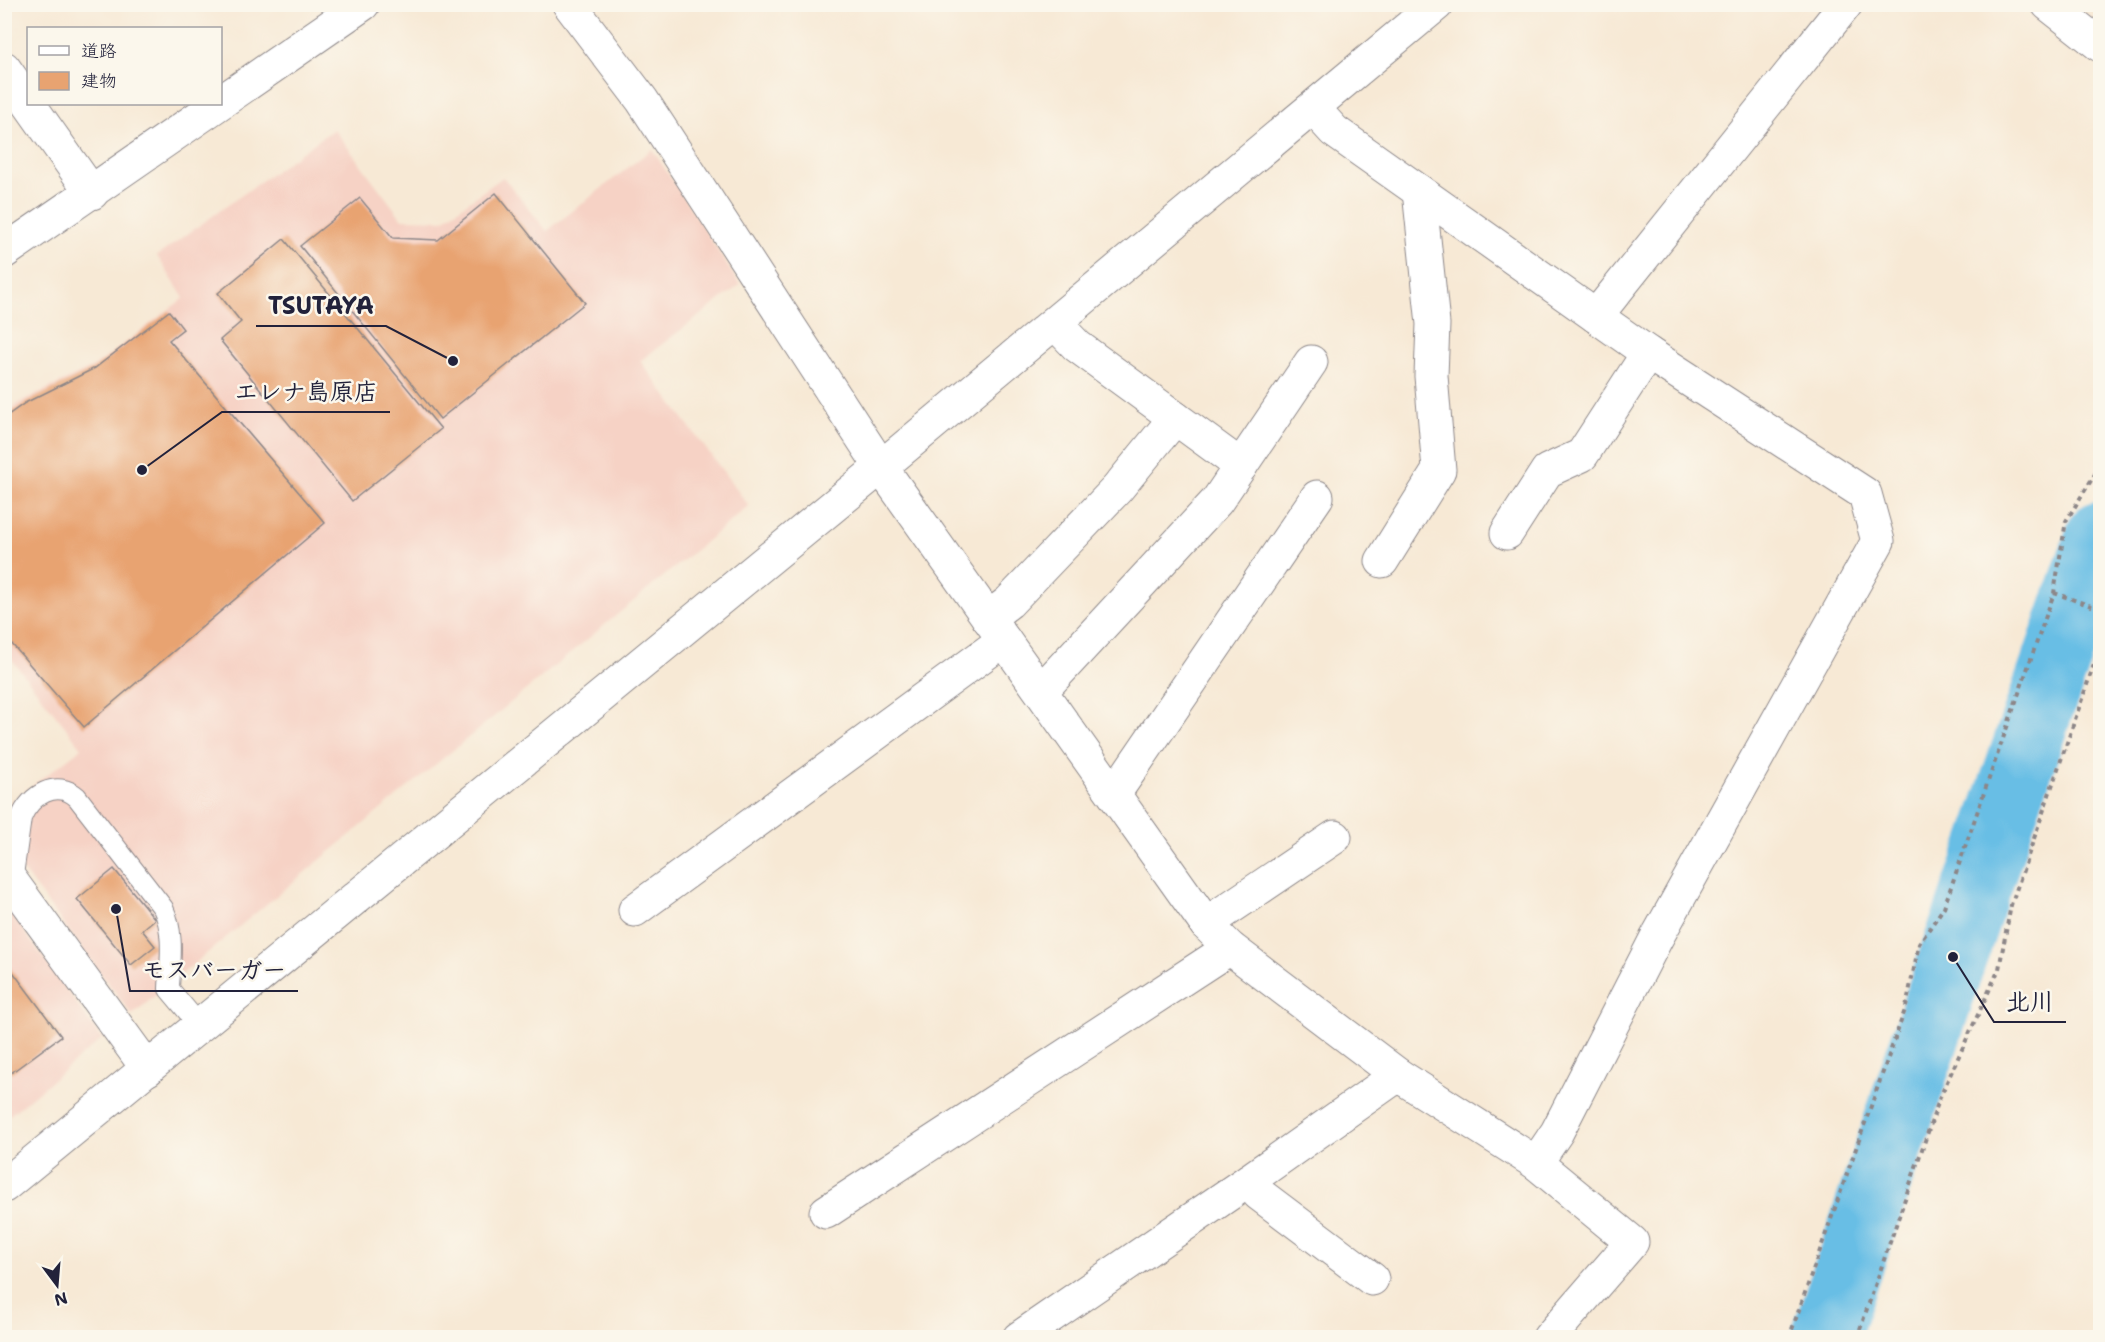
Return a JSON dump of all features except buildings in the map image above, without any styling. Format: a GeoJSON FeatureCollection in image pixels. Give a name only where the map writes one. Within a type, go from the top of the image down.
{"type":"FeatureCollection","features":[{"type":"Feature","properties":{"kind":"street"},"geometry":{"type":"LineString","coordinates":[[222,102],[363,4]]}},
{"type":"Feature","properties":{"kind":"street"},"geometry":{"type":"LineString","coordinates":[[569,4],[642,100],[881,467],[1206,924],[1230,948],[1398,1075],[1536,1163],[1632,1242],[1549,1338]]}},
{"type":"Feature","properties":{"kind":"street"},"geometry":{"type":"LineString","coordinates":[[4,1186],[881,467],[1437,4]]}},
{"type":"Feature","properties":{"kind":"street"},"geometry":{"type":"LineString","coordinates":[[1596,316],[1846,4]]}},
{"type":"Feature","properties":{"kind":"street"},"geometry":{"type":"LineString","coordinates":[[2048,4],[2100,45]]}},
{"type":"Feature","properties":{"kind":"street"},"geometry":{"type":"LineString","coordinates":[[4,68],[27,100]]}},
{"type":"Feature","properties":{"kind":"street"},"geometry":{"type":"LineString","coordinates":[[30,105],[92,193]]}},
{"type":"Feature","properties":{"kind":"street"},"geometry":{"type":"LineString","coordinates":[[4,252],[218,105]]}},
{"type":"Feature","properties":{"kind":"street"},"geometry":{"type":"LineString","coordinates":[[1312,108],[1334,131],[1648,354],[1865,494],[1878,541],[1656,939],[1557,1132],[1536,1163]]}},
{"type":"Feature","properties":{"kind":"street"},"geometry":{"type":"LineString","coordinates":[[1382,561],[1439,470],[1431,376],[1433,324],[1419,191]]}},
{"type":"Feature","properties":{"kind":"street"},"geometry":{"type":"LineString","coordinates":[[1055,323],[1077,346],[1240,466]]}},
{"type":"Feature","properties":{"kind":"street"},"geometry":{"type":"LineString","coordinates":[[1507,533],[1547,471],[1582,454],[1648,354]]}},
{"type":"Feature","properties":{"kind":"street"},"geometry":{"type":"LineString","coordinates":[[1041,691],[1218,501],[1311,362]]}},
{"type":"Feature","properties":{"kind":"street"},"geometry":{"type":"LineString","coordinates":[[635,910],[996,629],[1009,602],[1118,489],[1174,418]]}},
{"type":"Feature","properties":{"kind":"street"},"geometry":{"type":"LineString","coordinates":[[1114,794],[1317,497]]}},
{"type":"Feature","properties":{"kind":"street"},"geometry":{"type":"LineString","coordinates":[[1206,924],[1335,837]]}},
{"type":"Feature","properties":{"kind":"street"},"geometry":{"type":"LineString","coordinates":[[8,877],[148,1068]]}},
{"type":"Feature","properties":{"kind":"street"},"geometry":{"type":"LineString","coordinates":[[826,1212],[1230,948]]}},
{"type":"Feature","properties":{"kind":"street"},"geometry":{"type":"LineString","coordinates":[[1019,1338],[1398,1075]]}},
{"type":"Feature","properties":{"kind":"street"},"geometry":{"type":"LineString","coordinates":[[1248,1181],[1259,1194],[1372,1279]]}},
{"type":"Feature","properties":{"kind":"lane"},"geometry":{"type":"LineString","coordinates":[[8,877],[24,810],[44,793],[53,789],[62,788],[71,792],[163,908],[171,931],[169,989],[200,1026]]}},
{"type":"Feature","properties":{"kind":"path"},"geometry":{"type":"LineString","coordinates":[[1789,1338],[1906,1007],[1919,944],[1944,908],[2054,593],[2066,521],[2100,466]]}},
{"type":"Feature","properties":{"kind":"path"},"geometry":{"type":"LineString","coordinates":[[2054,593],[2100,609]]}},
{"type":"Feature","properties":{"kind":"path"},"geometry":{"type":"LineString","coordinates":[[1857,1338],[1940,1097],[1999,969],[2010,904],[2100,647]]}},
{"type":"Feature","properties":{"kind":"shaded area"},"geometry":{"type":"Polygon","coordinates":[[[334,129],[402,219],[443,220],[503,177],[547,231],[652,149],[740,285],[640,361],[749,506],[132,1015],[5,847],[13,801],[82,748],[5,651],[5,413],[24,400],[95,366],[184,298],[157,256],[334,129]]]}},
{"type":"Feature","properties":{"kind":"shaded area"},"geometry":{"type":"Polygon","coordinates":[[[4,903],[102,1039],[5,1119],[4,1119],[4,903]]]}},
{"type":"Feature","properties":{"kind":"waterway"},"geometry":{"type":"LineString","coordinates":[[1825,1338],[1953,957],[2100,535]]}},
{"type":"Feature","properties":{"kind":"place","name":"TSUTAYA"},"geometry":{"type":"Point","coordinates":[453,361]}},
{"type":"Feature","properties":{"kind":"place","name":"エレナ島原店"},"geometry":{"type":"Point","coordinates":[142,470]}},
{"type":"Feature","properties":{"kind":"place","name":"モスバーガー"},"geometry":{"type":"Point","coordinates":[116,909]}},
{"type":"Feature","properties":{"kind":"place","name":"北川"},"geometry":{"type":"Point","coordinates":[1953,957]}}]}
